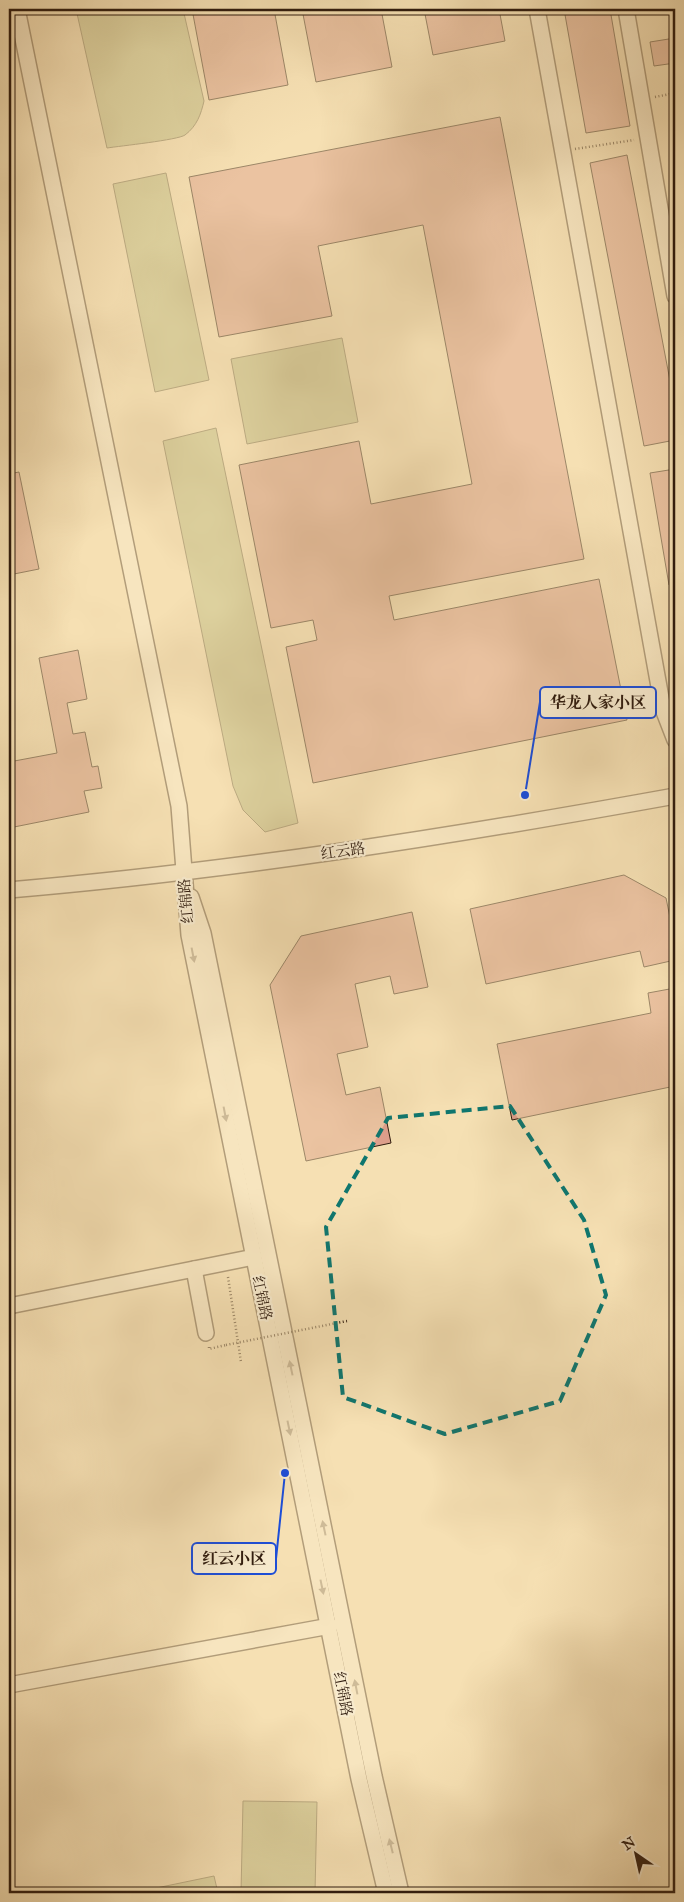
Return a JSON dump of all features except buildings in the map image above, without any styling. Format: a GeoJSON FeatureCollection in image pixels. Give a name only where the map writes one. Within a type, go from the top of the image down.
{"type":"FeatureCollection","features":[{"type":"Feature","properties":{"kind":"street"},"geometry":{"type":"LineString","coordinates":[[17,9],[179,806],[183,872]]}},
{"type":"Feature","properties":{"kind":"street"},"geometry":{"type":"LineString","coordinates":[[537,9],[675,740]]}},
{"type":"Feature","properties":{"kind":"street"},"geometry":{"type":"LineString","coordinates":[[626,9],[675,296]]}},
{"type":"Feature","properties":{"kind":"street","name":"红云路"},"geometry":{"type":"LineString","coordinates":[[9,890],[95,883],[343,852],[572,815],[675,796]]}},
{"type":"Feature","properties":{"kind":"street","name":"红锦路"},"geometry":{"type":"LineString","coordinates":[[183,872],[189,935],[330,1626],[359,1779],[386,1893]]}},
{"type":"Feature","properties":{"kind":"street","name":"红锦路"},"geometry":{"type":"LineString","coordinates":[[183,872],[204,933],[374,1776],[401,1893]]}},
{"type":"Feature","properties":{"kind":"street"},"geometry":{"type":"LineString","coordinates":[[9,1306],[254,1258]]}},
{"type":"Feature","properties":{"kind":"street"},"geometry":{"type":"LineString","coordinates":[[194,1269],[206,1333]]}},
{"type":"Feature","properties":{"kind":"street"},"geometry":{"type":"LineString","coordinates":[[9,1686],[330,1626]]}},
{"type":"Feature","properties":{"kind":"path"},"geometry":{"type":"LineString","coordinates":[[641,99],[675,93]]}},
{"type":"Feature","properties":{"kind":"path"},"geometry":{"type":"LineString","coordinates":[[563,152],[648,138]]}},
{"type":"Feature","properties":{"kind":"path"},"geometry":{"type":"LineString","coordinates":[[228,1278],[241,1362]]}},
{"type":"Feature","properties":{"kind":"path"},"geometry":{"type":"LineString","coordinates":[[226,1345],[347,1321]]}},
{"type":"Feature","properties":{"kind":"highlighted area"},"geometry":{"type":"Polygon","coordinates":[[[510,1106],[584,1220],[606,1295],[560,1401],[445,1434],[343,1397],[326,1227],[388,1118],[510,1106]]]}},
{"type":"Feature","properties":{"kind":"shaded area"},"geometry":{"type":"Polygon","coordinates":[[[76,9],[183,9],[204,101],[198,120],[193,128],[185,135],[172,139],[107,148],[76,9]]]}},
{"type":"Feature","properties":{"kind":"shaded area"},"geometry":{"type":"Polygon","coordinates":[[[166,173],[209,380],[155,392],[113,184],[166,173]]]}},
{"type":"Feature","properties":{"kind":"shaded area"},"geometry":{"type":"Polygon","coordinates":[[[342,338],[358,422],[247,444],[231,359],[342,338]]]}},
{"type":"Feature","properties":{"kind":"shaded area"},"geometry":{"type":"Polygon","coordinates":[[[216,428],[298,823],[265,832],[243,810],[233,786],[163,441],[216,428]]]}},
{"type":"Feature","properties":{"kind":"shaded area"},"geometry":{"type":"Polygon","coordinates":[[[243,1801],[317,1802],[315,1893],[241,1893],[243,1801]]]}},
{"type":"Feature","properties":{"kind":"shaded area"},"geometry":{"type":"Polygon","coordinates":[[[214,1876],[218,1893],[131,1893],[137,1892],[214,1876]]]}},
{"type":"Feature","properties":{"kind":"place","name":"华龙人家小区"},"geometry":{"type":"Point","coordinates":[525,795]}},
{"type":"Feature","properties":{"kind":"place","name":"红云小区"},"geometry":{"type":"Point","coordinates":[285,1473]}}]}
